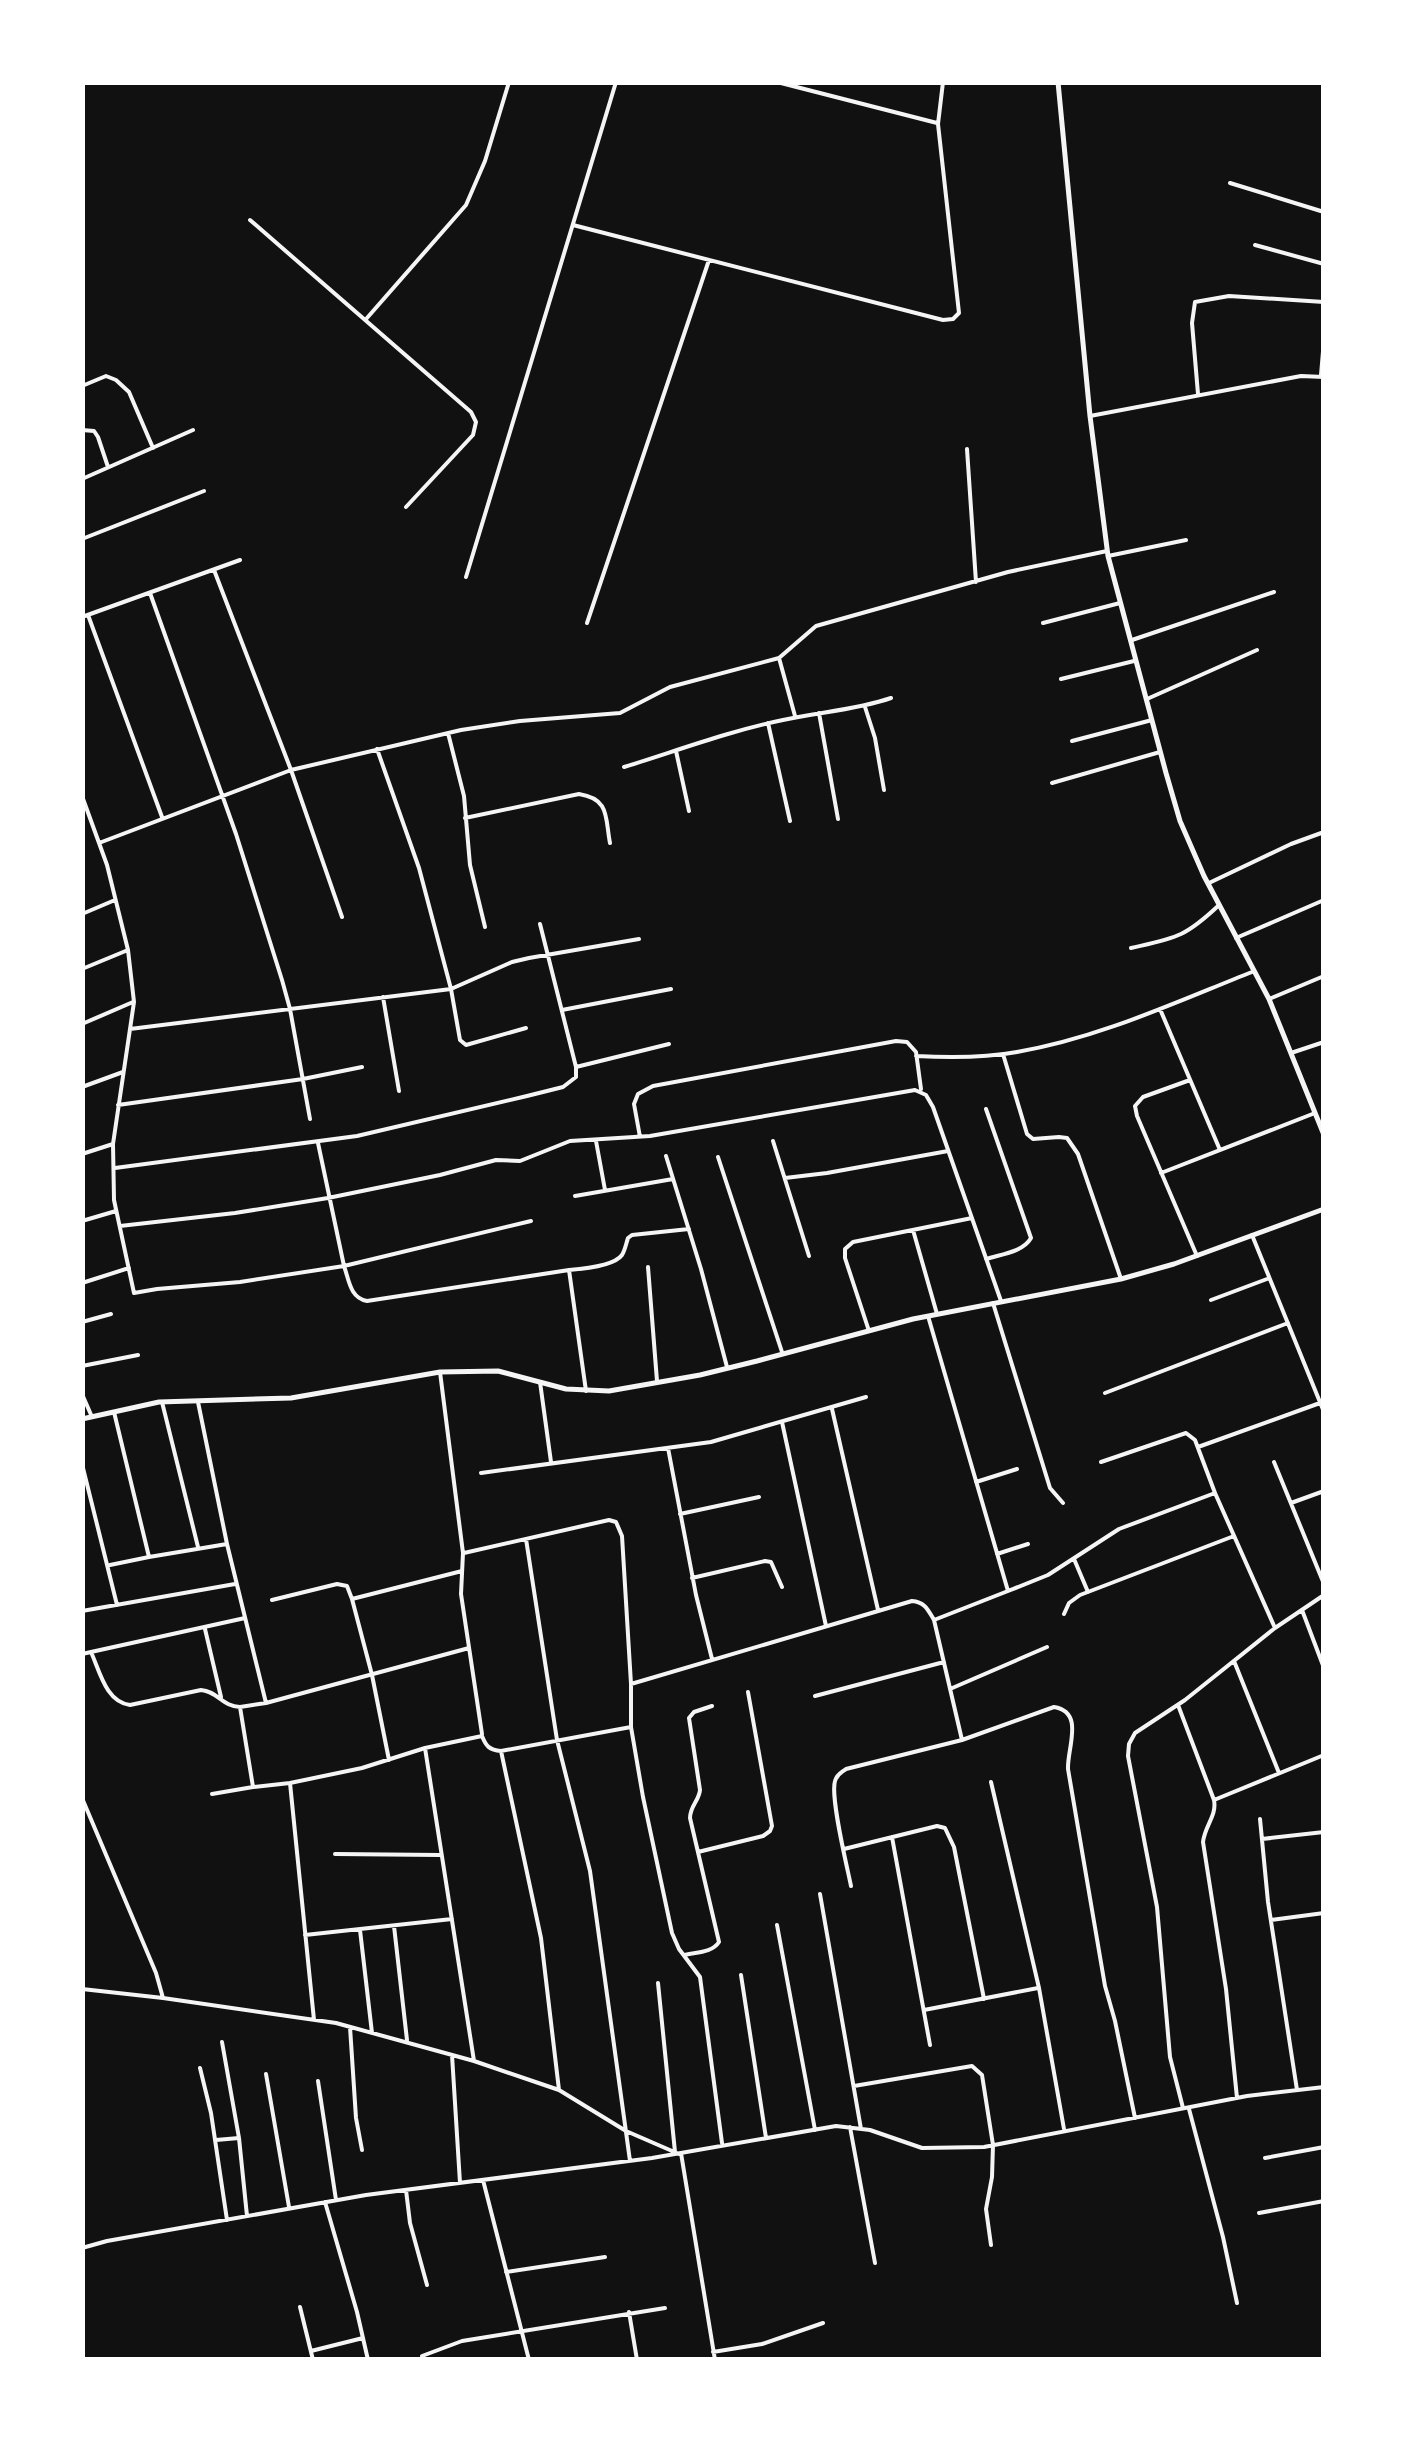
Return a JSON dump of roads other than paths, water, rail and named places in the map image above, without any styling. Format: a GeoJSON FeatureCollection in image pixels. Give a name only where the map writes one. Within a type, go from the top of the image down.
{"type":"FeatureCollection","features":[{"type":"Feature","properties":{"kind":"street"},"geometry":{"type":"LineString","coordinates":[[366,319],[466,205],[485,161],[509,82]]}},
{"type":"Feature","properties":{"kind":"street"},"geometry":{"type":"LineString","coordinates":[[466,578],[616,82]]}},
{"type":"Feature","properties":{"kind":"street"},"geometry":{"type":"LineString","coordinates":[[777,82],[938,124]]}},
{"type":"Feature","properties":{"kind":"street"},"geometry":{"type":"LineString","coordinates":[[573,225],[943,320],[957,317],[938,124],[944,82]]}},
{"type":"Feature","properties":{"kind":"street"},"geometry":{"type":"LineString","coordinates":[[1058,82],[1090,416],[1108,554],[1180,821],[1268,999],[1324,1135]]}},
{"type":"Feature","properties":{"kind":"street"},"geometry":{"type":"LineString","coordinates":[[1230,183],[1324,212]]}},
{"type":"Feature","properties":{"kind":"street"},"geometry":{"type":"LineString","coordinates":[[250,220],[471,412],[476,422],[473,435],[406,507]]}},
{"type":"Feature","properties":{"kind":"street"},"geometry":{"type":"LineString","coordinates":[[1256,245],[1323,262]]}},
{"type":"Feature","properties":{"kind":"street"},"geometry":{"type":"LineString","coordinates":[[587,623],[709,260]]}},
{"type":"Feature","properties":{"kind":"street"},"geometry":{"type":"LineString","coordinates":[[1198,394],[1194,302],[1229,296],[1324,302]]}},
{"type":"Feature","properties":{"kind":"street"},"geometry":{"type":"LineString","coordinates":[[1090,416],[1301,376],[1322,377],[1324,340]]}},
{"type":"Feature","properties":{"kind":"street"},"geometry":{"type":"LineString","coordinates":[[82,386],[106,376],[123,385],[154,448]]}},
{"type":"Feature","properties":{"kind":"street"},"geometry":{"type":"LineString","coordinates":[[82,430],[94,431],[108,468]]}},
{"type":"Feature","properties":{"kind":"street"},"geometry":{"type":"LineString","coordinates":[[82,479],[193,430]]}},
{"type":"Feature","properties":{"kind":"street"},"geometry":{"type":"LineString","coordinates":[[967,448],[976,582]]}},
{"type":"Feature","properties":{"kind":"street"},"geometry":{"type":"LineString","coordinates":[[82,540],[204,491]]}},
{"type":"Feature","properties":{"kind":"street"},"geometry":{"type":"LineString","coordinates":[[99,843],[291,770],[448,733],[520,721],[620,713],[670,687],[778,658],[816,626],[976,582],[1186,540]]}},
{"type":"Feature","properties":{"kind":"street"},"geometry":{"type":"LineString","coordinates":[[163,819],[85,616],[240,560]]}},
{"type":"Feature","properties":{"kind":"street"},"geometry":{"type":"LineString","coordinates":[[214,570],[342,916]]}},
{"type":"Feature","properties":{"kind":"street"},"geometry":{"type":"LineString","coordinates":[[1131,641],[1274,592]]}},
{"type":"Feature","properties":{"kind":"street"},"geometry":{"type":"LineString","coordinates":[[150,593],[222,796],[290,1009],[310,1119]]}},
{"type":"Feature","properties":{"kind":"street"},"geometry":{"type":"LineString","coordinates":[[1042,624],[1121,603]]}},
{"type":"Feature","properties":{"kind":"street"},"geometry":{"type":"LineString","coordinates":[[1146,699],[1257,650]]}},
{"type":"Feature","properties":{"kind":"street"},"geometry":{"type":"LineString","coordinates":[[778,658],[796,717]]}},
{"type":"Feature","properties":{"kind":"street"},"geometry":{"type":"LineString","coordinates":[[1061,679],[1136,660]]}},
{"type":"Feature","properties":{"kind":"street"},"geometry":{"type":"LineString","coordinates":[[624,768],[768,723],[865,707],[891,698]]}},
{"type":"Feature","properties":{"kind":"street"},"geometry":{"type":"LineString","coordinates":[[865,707],[876,738],[884,790]]}},
{"type":"Feature","properties":{"kind":"street"},"geometry":{"type":"LineString","coordinates":[[819,713],[838,818]]}},
{"type":"Feature","properties":{"kind":"street"},"geometry":{"type":"LineString","coordinates":[[1072,741],[1152,720]]}},
{"type":"Feature","properties":{"kind":"street"},"geometry":{"type":"LineString","coordinates":[[768,723],[790,821]]}},
{"type":"Feature","properties":{"kind":"street"},"geometry":{"type":"LineString","coordinates":[[448,733],[464,796],[470,864],[485,927]]}},
{"type":"Feature","properties":{"kind":"street"},"geometry":{"type":"LineString","coordinates":[[377,749],[419,868],[451,989],[457,1035],[466,1045],[526,1028]]}},
{"type":"Feature","properties":{"kind":"street"},"geometry":{"type":"LineString","coordinates":[[676,751],[688,812]]}},
{"type":"Feature","properties":{"kind":"street"},"geometry":{"type":"LineString","coordinates":[[1052,783],[1160,752]]}},
{"type":"Feature","properties":{"kind":"street"},"geometry":{"type":"LineString","coordinates":[[465,818],[579,794],[592,796],[603,808],[610,843]]}},
{"type":"Feature","properties":{"kind":"street"},"geometry":{"type":"LineString","coordinates":[[82,796],[128,950],[134,1002],[112,1144],[116,1212],[134,1293],[344,1266],[531,1221]]}},
{"type":"Feature","properties":{"kind":"street"},"geometry":{"type":"LineString","coordinates":[[1208,884],[1324,832]]}},
{"type":"Feature","properties":{"kind":"street"},"geometry":{"type":"LineString","coordinates":[[82,914],[115,900]]}},
{"type":"Feature","properties":{"kind":"street"},"geometry":{"type":"LineString","coordinates":[[1236,938],[1324,900]]}},
{"type":"Feature","properties":{"kind":"street"},"geometry":{"type":"LineString","coordinates":[[1130,948],[1186,933],[1219,905]]}},
{"type":"Feature","properties":{"kind":"street"},"geometry":{"type":"LineString","coordinates":[[113,1168],[357,1136],[563,1086],[576,1077],[576,1067],[540,924]]}},
{"type":"Feature","properties":{"kind":"street"},"geometry":{"type":"LineString","coordinates":[[130,1029],[451,989],[512,962],[639,939]]}},
{"type":"Feature","properties":{"kind":"street"},"geometry":{"type":"LineString","coordinates":[[82,969],[128,950]]}},
{"type":"Feature","properties":{"kind":"street"},"geometry":{"type":"LineString","coordinates":[[916,1056],[1004,1054],[1060,1042],[1113,1027],[1254,971]]}},
{"type":"Feature","properties":{"kind":"street"},"geometry":{"type":"LineString","coordinates":[[1268,999],[1324,976]]}},
{"type":"Feature","properties":{"kind":"street"},"geometry":{"type":"LineString","coordinates":[[562,1010],[671,989]]}},
{"type":"Feature","properties":{"kind":"street"},"geometry":{"type":"LineString","coordinates":[[383,997],[399,1091]]}},
{"type":"Feature","properties":{"kind":"street"},"geometry":{"type":"LineString","coordinates":[[82,1024],[134,1002]]}},
{"type":"Feature","properties":{"kind":"street"},"geometry":{"type":"LineString","coordinates":[[1160,1008],[1220,1150]]}},
{"type":"Feature","properties":{"kind":"street"},"geometry":{"type":"LineString","coordinates":[[640,1137],[634,1104],[638,1094],[653,1086],[907,1042],[913,1046],[921,1092],[933,1107],[1002,1301]]}},
{"type":"Feature","properties":{"kind":"street"},"geometry":{"type":"LineString","coordinates":[[1290,1053],[1324,1042]]}},
{"type":"Feature","properties":{"kind":"street"},"geometry":{"type":"LineString","coordinates":[[576,1067],[669,1044]]}},
{"type":"Feature","properties":{"kind":"street"},"geometry":{"type":"LineString","coordinates":[[1004,1054],[1026,1134],[1033,1139],[1066,1138],[1078,1154],[1120,1280]]}},
{"type":"Feature","properties":{"kind":"street"},"geometry":{"type":"LineString","coordinates":[[118,1105],[362,1067]]}},
{"type":"Feature","properties":{"kind":"street"},"geometry":{"type":"LineString","coordinates":[[82,1087],[123,1072]]}},
{"type":"Feature","properties":{"kind":"street"},"geometry":{"type":"LineString","coordinates":[[1190,1080],[1144,1097],[1135,1106],[1197,1256]]}},
{"type":"Feature","properties":{"kind":"street"},"geometry":{"type":"LineString","coordinates":[[120,1226],[328,1198],[496,1160],[520,1161],[570,1141],[640,1137],[843,1101],[921,1092]]}},
{"type":"Feature","properties":{"kind":"street"},"geometry":{"type":"LineString","coordinates":[[986,1109],[1031,1238],[1023,1248],[986,1258]]}},
{"type":"Feature","properties":{"kind":"street"},"geometry":{"type":"LineString","coordinates":[[1161,1174],[1315,1113]]}},
{"type":"Feature","properties":{"kind":"street"},"geometry":{"type":"LineString","coordinates":[[596,1140],[605,1190]]}},
{"type":"Feature","properties":{"kind":"street"},"geometry":{"type":"LineString","coordinates":[[773,1141],[809,1256]]}},
{"type":"Feature","properties":{"kind":"street"},"geometry":{"type":"LineString","coordinates":[[318,1142],[344,1266],[353,1293],[360,1300],[588,1269],[621,1257],[632,1235],[688,1229]]}},
{"type":"Feature","properties":{"kind":"street"},"geometry":{"type":"LineString","coordinates":[[82,1154],[112,1144]]}},
{"type":"Feature","properties":{"kind":"street"},"geometry":{"type":"LineString","coordinates":[[785,1178],[948,1150]]}},
{"type":"Feature","properties":{"kind":"street"},"geometry":{"type":"LineString","coordinates":[[666,1156],[728,1368]]}},
{"type":"Feature","properties":{"kind":"street"},"geometry":{"type":"LineString","coordinates":[[718,1157],[783,1355]]}},
{"type":"Feature","properties":{"kind":"street"},"geometry":{"type":"LineString","coordinates":[[575,1196],[673,1179]]}},
{"type":"Feature","properties":{"kind":"street"},"geometry":{"type":"LineString","coordinates":[[82,1420],[162,1402],[291,1398],[440,1372],[498,1371],[586,1391],[609,1391],[728,1368],[937,1314],[1120,1280],[1324,1209]]}},
{"type":"Feature","properties":{"kind":"street"},"geometry":{"type":"LineString","coordinates":[[82,1221],[116,1212]]}},
{"type":"Feature","properties":{"kind":"street"},"geometry":{"type":"LineString","coordinates":[[869,1332],[845,1249],[853,1242],[972,1218]]}},
{"type":"Feature","properties":{"kind":"street"},"geometry":{"type":"LineString","coordinates":[[913,1230],[937,1314]]}},
{"type":"Feature","properties":{"kind":"street"},"geometry":{"type":"LineString","coordinates":[[1252,1235],[1324,1412]]}},
{"type":"Feature","properties":{"kind":"street"},"geometry":{"type":"LineString","coordinates":[[648,1267],[658,1382]]}},
{"type":"Feature","properties":{"kind":"street"},"geometry":{"type":"LineString","coordinates":[[82,1283],[128,1268]]}},
{"type":"Feature","properties":{"kind":"street"},"geometry":{"type":"LineString","coordinates":[[569,1270],[586,1391]]}},
{"type":"Feature","properties":{"kind":"street"},"geometry":{"type":"LineString","coordinates":[[1211,1300],[1270,1278]]}},
{"type":"Feature","properties":{"kind":"street"},"geometry":{"type":"LineString","coordinates":[[993,1303],[1050,1488],[1063,1502]]}},
{"type":"Feature","properties":{"kind":"street"},"geometry":{"type":"LineString","coordinates":[[82,1322],[112,1314]]}},
{"type":"Feature","properties":{"kind":"street"},"geometry":{"type":"LineString","coordinates":[[928,1316],[1008,1591]]}},
{"type":"Feature","properties":{"kind":"street"},"geometry":{"type":"LineString","coordinates":[[1105,1393],[1288,1323]]}},
{"type":"Feature","properties":{"kind":"street"},"geometry":{"type":"LineString","coordinates":[[82,1366],[138,1356]]}},
{"type":"Feature","properties":{"kind":"street"},"geometry":{"type":"LineString","coordinates":[[440,1372],[463,1553],[460,1594],[486,1746],[501,1751],[631,1728]]}},
{"type":"Feature","properties":{"kind":"street"},"geometry":{"type":"LineString","coordinates":[[540,1382],[552,1464]]}},
{"type":"Feature","properties":{"kind":"street"},"geometry":{"type":"LineString","coordinates":[[82,1394],[92,1417]]}},
{"type":"Feature","properties":{"kind":"street"},"geometry":{"type":"LineString","coordinates":[[480,1473],[711,1442],[866,1397]]}},
{"type":"Feature","properties":{"kind":"street"},"geometry":{"type":"LineString","coordinates":[[198,1400],[226,1544],[266,1703]]}},
{"type":"Feature","properties":{"kind":"street"},"geometry":{"type":"LineString","coordinates":[[162,1402],[199,1549]]}},
{"type":"Feature","properties":{"kind":"street"},"geometry":{"type":"LineString","coordinates":[[1198,1448],[1320,1403]]}},
{"type":"Feature","properties":{"kind":"street"},"geometry":{"type":"LineString","coordinates":[[832,1408],[878,1610]]}},
{"type":"Feature","properties":{"kind":"street"},"geometry":{"type":"LineString","coordinates":[[114,1412],[149,1557]]}},
{"type":"Feature","properties":{"kind":"street"},"geometry":{"type":"LineString","coordinates":[[782,1422],[826,1626]]}},
{"type":"Feature","properties":{"kind":"street"},"geometry":{"type":"LineString","coordinates":[[1101,1462],[1186,1432],[1191,1434],[1275,1628]]}},
{"type":"Feature","properties":{"kind":"street"},"geometry":{"type":"LineString","coordinates":[[668,1448],[712,1660]]}},
{"type":"Feature","properties":{"kind":"street"},"geometry":{"type":"LineString","coordinates":[[1274,1462],[1324,1584]]}},
{"type":"Feature","properties":{"kind":"street"},"geometry":{"type":"LineString","coordinates":[[82,1464],[118,1605]]}},
{"type":"Feature","properties":{"kind":"street"},"geometry":{"type":"LineString","coordinates":[[976,1482],[1017,1468]]}},
{"type":"Feature","properties":{"kind":"street"},"geometry":{"type":"LineString","coordinates":[[1291,1504],[1324,1491]]}},
{"type":"Feature","properties":{"kind":"street"},"geometry":{"type":"LineString","coordinates":[[934,1620],[1048,1575],[1118,1528],[1215,1493]]}},
{"type":"Feature","properties":{"kind":"street"},"geometry":{"type":"LineString","coordinates":[[680,1514],[759,1497]]}},
{"type":"Feature","properties":{"kind":"street"},"geometry":{"type":"LineString","coordinates":[[463,1553],[609,1520],[620,1527],[631,1728],[642,1797],[672,1933],[700,1977],[722,2146]]}},
{"type":"Feature","properties":{"kind":"street"},"geometry":{"type":"LineString","coordinates":[[1064,1614],[1068,1603],[1088,1592],[1234,1536]]}},
{"type":"Feature","properties":{"kind":"street"},"geometry":{"type":"LineString","coordinates":[[526,1539],[557,1740],[590,1871],[630,2161]]}},
{"type":"Feature","properties":{"kind":"street"},"geometry":{"type":"LineString","coordinates":[[108,1566],[226,1544]]}},
{"type":"Feature","properties":{"kind":"street"},"geometry":{"type":"LineString","coordinates":[[997,1554],[1028,1544]]}},
{"type":"Feature","properties":{"kind":"street"},"geometry":{"type":"LineString","coordinates":[[1073,1558],[1088,1592]]}},
{"type":"Feature","properties":{"kind":"street"},"geometry":{"type":"LineString","coordinates":[[692,1578],[765,1561],[771,1562],[782,1587]]}},
{"type":"Feature","properties":{"kind":"street"},"geometry":{"type":"LineString","coordinates":[[352,1600],[462,1571]]}},
{"type":"Feature","properties":{"kind":"street"},"geometry":{"type":"LineString","coordinates":[[82,1612],[236,1584]]}},
{"type":"Feature","properties":{"kind":"street"},"geometry":{"type":"LineString","coordinates":[[272,1600],[347,1586],[372,1675],[389,1760]]}},
{"type":"Feature","properties":{"kind":"street"},"geometry":{"type":"LineString","coordinates":[[1236,2303],[1223,2238],[1170,2057],[1158,1907],[1128,1756],[1129,1744],[1135,1733],[1324,1595]]}},
{"type":"Feature","properties":{"kind":"street"},"geometry":{"type":"LineString","coordinates":[[630,1684],[878,1610],[920,1602],[934,1620],[962,1740]]}},
{"type":"Feature","properties":{"kind":"street"},"geometry":{"type":"LineString","coordinates":[[1302,1610],[1324,1668]]}},
{"type":"Feature","properties":{"kind":"street"},"geometry":{"type":"LineString","coordinates":[[82,1654],[245,1618]]}},
{"type":"Feature","properties":{"kind":"street"},"geometry":{"type":"LineString","coordinates":[[204,1629],[222,1700]]}},
{"type":"Feature","properties":{"kind":"street"},"geometry":{"type":"LineString","coordinates":[[950,1690],[1047,1647]]}},
{"type":"Feature","properties":{"kind":"street"},"geometry":{"type":"LineString","coordinates":[[91,1652],[116,1702],[130,1705],[210,1690],[228,1705],[240,1707],[469,1648]]}},
{"type":"Feature","properties":{"kind":"street"},"geometry":{"type":"LineString","coordinates":[[1234,1661],[1279,1773]]}},
{"type":"Feature","properties":{"kind":"street"},"geometry":{"type":"LineString","coordinates":[[815,1696],[944,1662]]}},
{"type":"Feature","properties":{"kind":"street"},"geometry":{"type":"LineString","coordinates":[[698,1852],[763,1836],[772,1826],[748,1692]]}},
{"type":"Feature","properties":{"kind":"street"},"geometry":{"type":"LineString","coordinates":[[1178,1705],[1214,1800],[1214,1815],[1203,1842],[1226,1990],[1236,2098]]}},
{"type":"Feature","properties":{"kind":"street"},"geometry":{"type":"LineString","coordinates":[[684,1955],[710,1950],[719,1942],[690,1818],[700,1790],[688,1718],[712,1706]]}},
{"type":"Feature","properties":{"kind":"street"},"geometry":{"type":"LineString","coordinates":[[240,1707],[252,1787]]}},
{"type":"Feature","properties":{"kind":"street"},"geometry":{"type":"LineString","coordinates":[[851,1886],[835,1798],[835,1781],[840,1773],[962,1740],[1054,1707],[1063,1709],[1070,1716],[1068,1769],[1105,1986],[1134,2118]]}},
{"type":"Feature","properties":{"kind":"street"},"geometry":{"type":"LineString","coordinates":[[212,1794],[334,1775],[482,1736]]}},
{"type":"Feature","properties":{"kind":"street"},"geometry":{"type":"LineString","coordinates":[[425,1748],[474,2061]]}},
{"type":"Feature","properties":{"kind":"street"},"geometry":{"type":"LineString","coordinates":[[501,1751],[541,1938],[559,2090]]}},
{"type":"Feature","properties":{"kind":"street"},"geometry":{"type":"LineString","coordinates":[[1214,1800],[1324,1755]]}},
{"type":"Feature","properties":{"kind":"street"},"geometry":{"type":"LineString","coordinates":[[991,1782],[1039,1988],[1065,2131]]}},
{"type":"Feature","properties":{"kind":"street"},"geometry":{"type":"LineString","coordinates":[[290,1783],[314,2020]]}},
{"type":"Feature","properties":{"kind":"street"},"geometry":{"type":"LineString","coordinates":[[82,1798],[163,1998]]}},
{"type":"Feature","properties":{"kind":"street"},"geometry":{"type":"LineString","coordinates":[[1260,1819],[1297,2090]]}},
{"type":"Feature","properties":{"kind":"street"},"geometry":{"type":"LineString","coordinates":[[844,1849],[937,1826],[945,1828],[950,1834],[984,1998]]}},
{"type":"Feature","properties":{"kind":"street"},"geometry":{"type":"LineString","coordinates":[[1262,1839],[1324,1832]]}},
{"type":"Feature","properties":{"kind":"street"},"geometry":{"type":"LineString","coordinates":[[892,1837],[930,2045]]}},
{"type":"Feature","properties":{"kind":"street"},"geometry":{"type":"LineString","coordinates":[[334,1854],[442,1856]]}},
{"type":"Feature","properties":{"kind":"street"},"geometry":{"type":"LineString","coordinates":[[820,1894],[861,2129]]}},
{"type":"Feature","properties":{"kind":"street"},"geometry":{"type":"LineString","coordinates":[[1271,1920],[1324,1913]]}},
{"type":"Feature","properties":{"kind":"street"},"geometry":{"type":"LineString","coordinates":[[305,1935],[452,1919]]}},
{"type":"Feature","properties":{"kind":"street"},"geometry":{"type":"LineString","coordinates":[[394,1926],[407,2043]]}},
{"type":"Feature","properties":{"kind":"street"},"geometry":{"type":"LineString","coordinates":[[776,1926],[814,2130]]}},
{"type":"Feature","properties":{"kind":"street"},"geometry":{"type":"LineString","coordinates":[[360,1930],[372,2033]]}},
{"type":"Feature","properties":{"kind":"street"},"geometry":{"type":"LineString","coordinates":[[742,1975],[766,2138]]}},
{"type":"Feature","properties":{"kind":"street"},"geometry":{"type":"LineString","coordinates":[[658,1982],[678,2153],[715,2360]]}},
{"type":"Feature","properties":{"kind":"street"},"geometry":{"type":"LineString","coordinates":[[924,2010],[1039,1988]]}},
{"type":"Feature","properties":{"kind":"street"},"geometry":{"type":"LineString","coordinates":[[82,1989],[350,2026],[559,2090],[626,2130],[678,2153]]}},
{"type":"Feature","properties":{"kind":"street"},"geometry":{"type":"LineString","coordinates":[[350,2026],[362,2150]]}},
{"type":"Feature","properties":{"kind":"street"},"geometry":{"type":"LineString","coordinates":[[222,2042],[247,2216]]}},
{"type":"Feature","properties":{"kind":"street"},"geometry":{"type":"LineString","coordinates":[[452,2055],[460,2183]]}},
{"type":"Feature","properties":{"kind":"street"},"geometry":{"type":"LineString","coordinates":[[854,2086],[972,2066],[982,2075],[994,2145],[986,2208],[991,2245]]}},
{"type":"Feature","properties":{"kind":"street"},"geometry":{"type":"LineString","coordinates":[[200,2068],[216,2140],[227,2220]]}},
{"type":"Feature","properties":{"kind":"street"},"geometry":{"type":"LineString","coordinates":[[266,2074],[289,2209]]}},
{"type":"Feature","properties":{"kind":"street"},"geometry":{"type":"LineString","coordinates":[[318,2082],[336,2200]]}},
{"type":"Feature","properties":{"kind":"street"},"geometry":{"type":"LineString","coordinates":[[82,2248],[336,2200],[630,2161],[836,2126],[870,2130],[922,2148],[994,2145],[1236,2098],[1324,2087]]}},
{"type":"Feature","properties":{"kind":"street"},"geometry":{"type":"LineString","coordinates":[[850,2128],[875,2263]]}},
{"type":"Feature","properties":{"kind":"street"},"geometry":{"type":"LineString","coordinates":[[216,2140],[238,2138]]}},
{"type":"Feature","properties":{"kind":"street"},"geometry":{"type":"LineString","coordinates":[[1265,2158],[1324,2147]]}},
{"type":"Feature","properties":{"kind":"street"},"geometry":{"type":"LineString","coordinates":[[483,2180],[529,2360]]}},
{"type":"Feature","properties":{"kind":"street"},"geometry":{"type":"LineString","coordinates":[[406,2190],[410,2223],[428,2285]]}},
{"type":"Feature","properties":{"kind":"street"},"geometry":{"type":"LineString","coordinates":[[1259,2213],[1324,2201]]}},
{"type":"Feature","properties":{"kind":"street"},"geometry":{"type":"LineString","coordinates":[[325,2202],[368,2360]]}},
{"type":"Feature","properties":{"kind":"street"},"geometry":{"type":"LineString","coordinates":[[506,2272],[605,2257]]}},
{"type":"Feature","properties":{"kind":"street"},"geometry":{"type":"LineString","coordinates":[[300,2307],[314,2360]]}},
{"type":"Feature","properties":{"kind":"street"},"geometry":{"type":"LineString","coordinates":[[422,2356],[462,2340],[665,2308]]}},
{"type":"Feature","properties":{"kind":"street"},"geometry":{"type":"LineString","coordinates":[[629,2312],[637,2360]]}},
{"type":"Feature","properties":{"kind":"street"},"geometry":{"type":"LineString","coordinates":[[713,2352],[762,2344],[823,2323]]}},
{"type":"Feature","properties":{"kind":"street"},"geometry":{"type":"LineString","coordinates":[[311,2351],[363,2338]]}}]}
